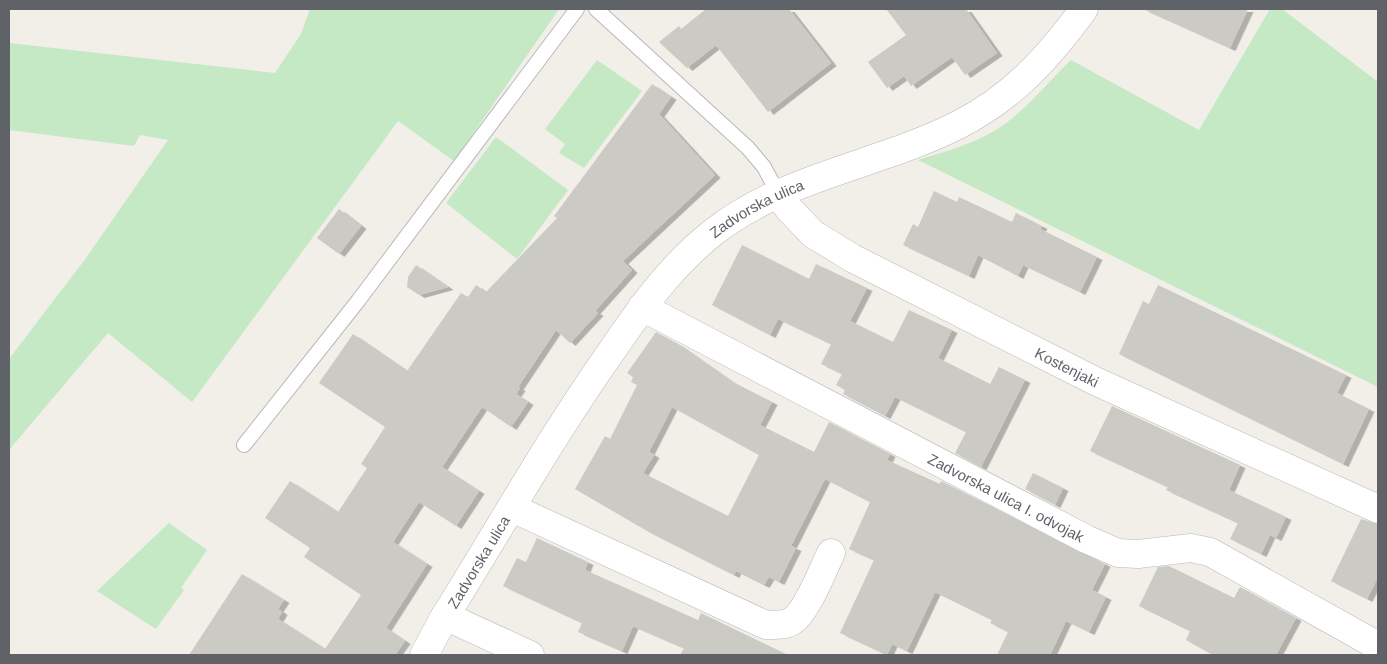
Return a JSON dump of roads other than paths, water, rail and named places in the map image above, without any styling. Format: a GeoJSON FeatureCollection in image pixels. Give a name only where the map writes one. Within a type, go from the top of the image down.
{"type":"FeatureCollection","features":[{"type":"Feature","properties":{"kind":"street","name":"Zadvorska ulica"},"geometry":{"type":"LineString","coordinates":[[424,655],[445,616],[590,382],[660,284],[714,231],[744,210],[778,193],[901,149],[958,125],[997,101],[1029,76],[1084,9]]}},
{"type":"Feature","properties":{"kind":"street","name":"Kostenjaki"},"geometry":{"type":"LineString","coordinates":[[778,193],[789,209],[813,234],[852,258],[1095,380],[1378,509]]}},
{"type":"Feature","properties":{"kind":"street","name":"Zadvorska ulica I. odvojak"},"geometry":{"type":"LineString","coordinates":[[642,307],[1086,539],[1118,553],[1138,554],[1191,548],[1210,552],[1378,646]]}},
{"type":"Feature","properties":{"kind":"street","name":"Zadvorska ulica"},"geometry":{"type":"LineString","coordinates":[[512,508],[766,625],[781,625],[793,621],[803,609],[831,553]]}},
{"type":"Feature","properties":{"kind":"street","name":"Zadvorska ulica"},"geometry":{"type":"LineString","coordinates":[[445,616],[530,655]]}},
{"type":"Feature","properties":{"kind":"lane"},"geometry":{"type":"LineString","coordinates":[[244,445],[358,301],[577,9]]}},
{"type":"Feature","properties":{"kind":"lane"},"geometry":{"type":"LineString","coordinates":[[596,9],[748,148],[764,167],[778,193]]}}]}
